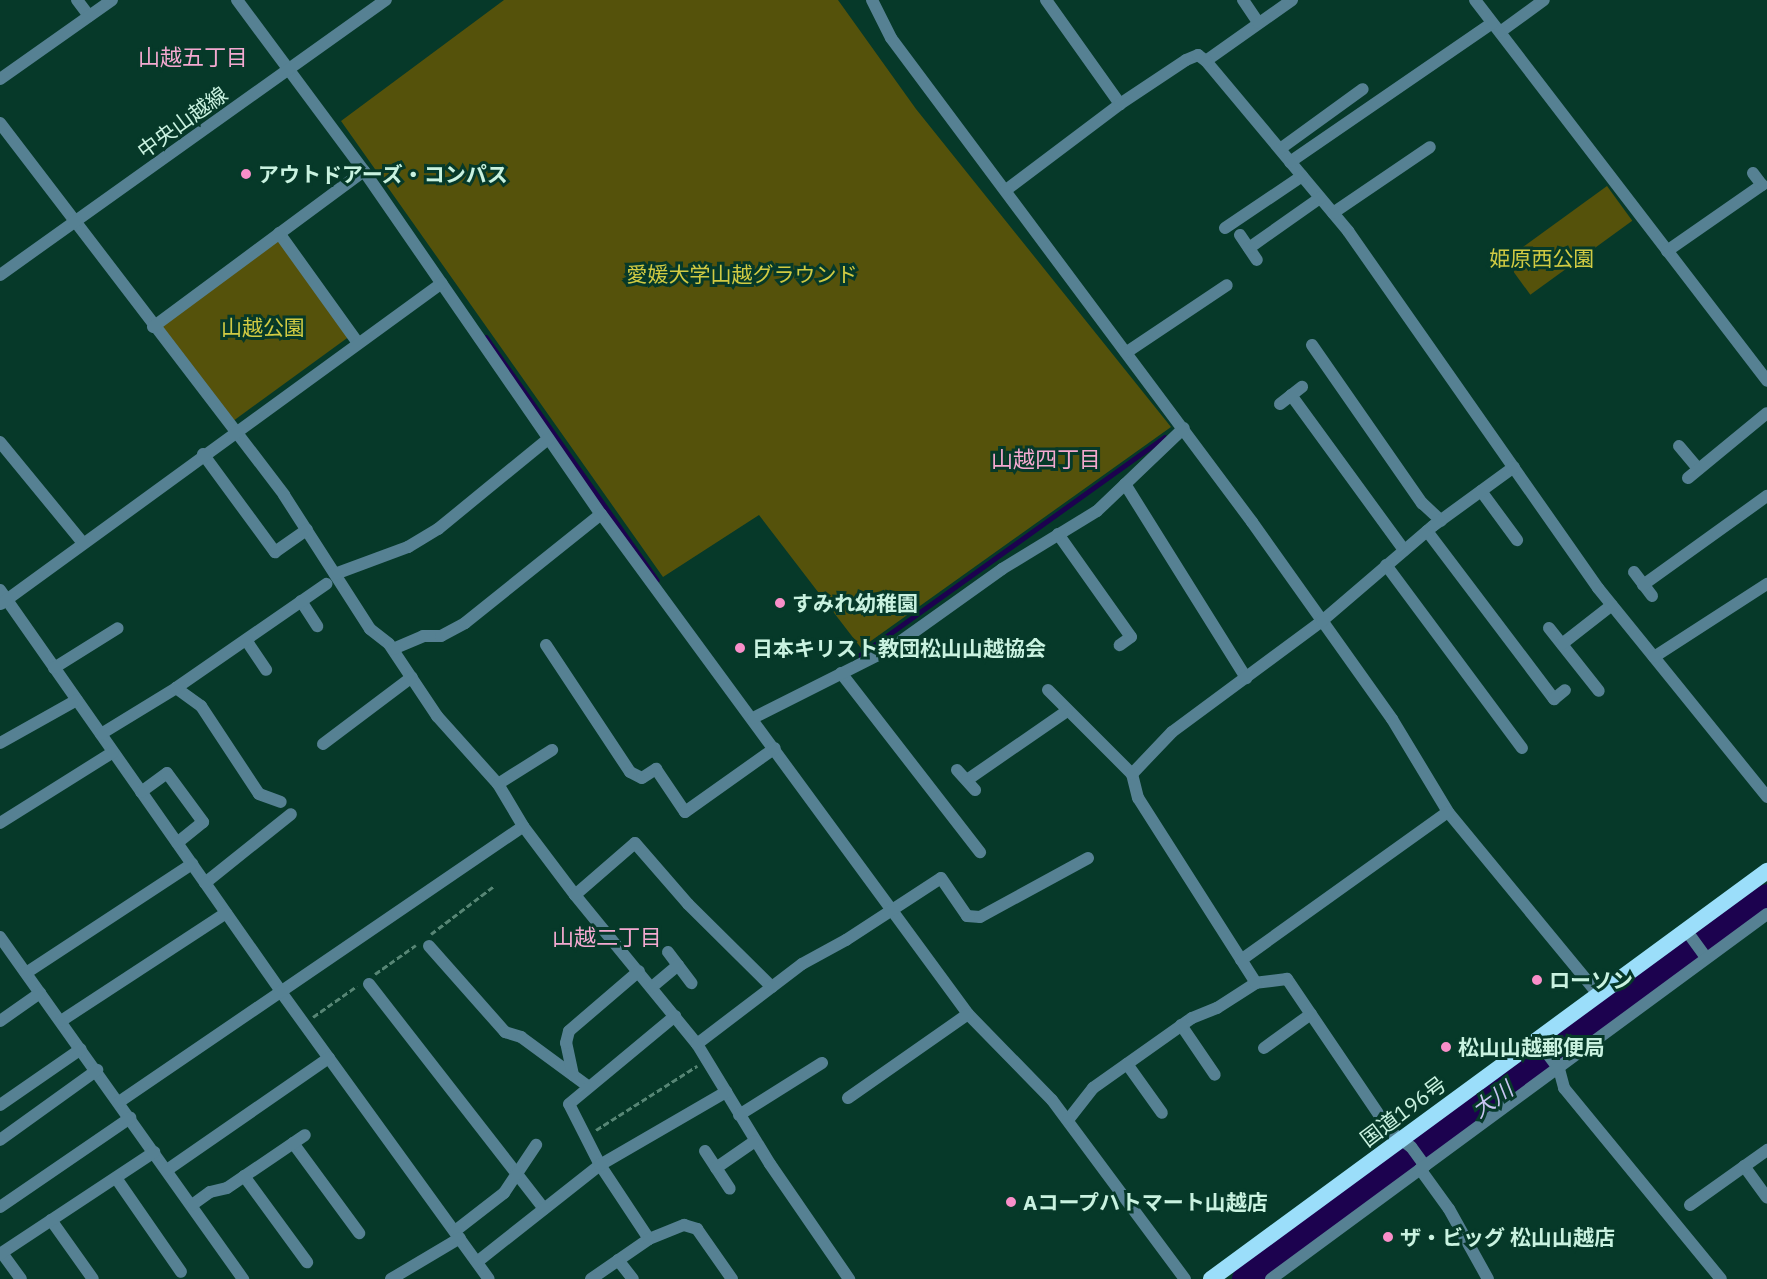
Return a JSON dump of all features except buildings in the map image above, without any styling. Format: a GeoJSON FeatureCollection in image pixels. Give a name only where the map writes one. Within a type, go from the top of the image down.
{"type":"FeatureCollection","features":[{"type":"Feature","properties":{"kind":"highway","name":"国道196号"},"geometry":{"type":"LineString","coordinates":[[1211,1279],[1407,1143],[1541,1046],[1598,994],[1690,936],[1767,871]]}},
{"type":"Feature","properties":{"kind":"street"},"geometry":{"type":"LineString","coordinates":[[77,0],[89,16]]}},
{"type":"Feature","properties":{"kind":"street"},"geometry":{"type":"LineString","coordinates":[[0,79],[112,0]]}},
{"type":"Feature","properties":{"kind":"street"},"geometry":{"type":"LineString","coordinates":[[237,0],[364,171],[601,514],[753,717],[968,1014],[1068,1120],[1185,1279]]}},
{"type":"Feature","properties":{"kind":"street","name":"中央山越線"},"geometry":{"type":"LineString","coordinates":[[0,275],[386,0]]}},
{"type":"Feature","properties":{"kind":"street"},"geometry":{"type":"LineString","coordinates":[[872,0],[891,38],[1184,428],[1392,719],[1448,812],[1553,934],[1598,994]]}},
{"type":"Feature","properties":{"kind":"street"},"geometry":{"type":"LineString","coordinates":[[1046,0],[1120,104]]}},
{"type":"Feature","properties":{"kind":"street"},"geometry":{"type":"LineString","coordinates":[[1243,0],[1258,22]]}},
{"type":"Feature","properties":{"kind":"street"},"geometry":{"type":"LineString","coordinates":[[1206,62],[1258,22],[1292,0]]}},
{"type":"Feature","properties":{"kind":"street"},"geometry":{"type":"LineString","coordinates":[[1474,0],[1767,381]]}},
{"type":"Feature","properties":{"kind":"street"},"geometry":{"type":"LineString","coordinates":[[1290,162],[1496,28],[1544,0]]}},
{"type":"Feature","properties":{"kind":"street"},"geometry":{"type":"LineString","coordinates":[[1006,190],[1120,104],[1186,60],[1198,55],[1333,213],[1612,605],[1767,797]]}},
{"type":"Feature","properties":{"kind":"street"},"geometry":{"type":"LineString","coordinates":[[1280,150],[1363,89]]}},
{"type":"Feature","properties":{"kind":"street"},"geometry":{"type":"LineString","coordinates":[[0,123],[308,530],[370,629],[393,649],[437,716],[498,784],[523,826],[575,895],[639,970],[697,1044],[755,1141],[849,1279]]}},
{"type":"Feature","properties":{"kind":"street"},"geometry":{"type":"LineString","coordinates":[[1333,213],[1430,147]]}},
{"type":"Feature","properties":{"kind":"street"},"geometry":{"type":"LineString","coordinates":[[153,327],[364,171]]}},
{"type":"Feature","properties":{"kind":"street"},"geometry":{"type":"LineString","coordinates":[[1667,251],[1762,185],[1753,173]]}},
{"type":"Feature","properties":{"kind":"street"},"geometry":{"type":"LineString","coordinates":[[1225,228],[1302,176]]}},
{"type":"Feature","properties":{"kind":"street"},"geometry":{"type":"LineString","coordinates":[[1249,248],[1320,198]]}},
{"type":"Feature","properties":{"kind":"street"},"geometry":{"type":"LineString","coordinates":[[279,233],[358,343]]}},
{"type":"Feature","properties":{"kind":"street"},"geometry":{"type":"LineString","coordinates":[[1240,235],[1257,260]]}},
{"type":"Feature","properties":{"kind":"street"},"geometry":{"type":"LineString","coordinates":[[442,283],[232,432],[83,543],[2,598],[77,700],[281,992],[489,1279]]}},
{"type":"Feature","properties":{"kind":"street"},"geometry":{"type":"LineString","coordinates":[[1127,352],[1227,285]]}},
{"type":"Feature","properties":{"kind":"street"},"geometry":{"type":"LineString","coordinates":[[1312,345],[1422,503],[1441,521]]}},
{"type":"Feature","properties":{"kind":"street"},"geometry":{"type":"LineString","coordinates":[[1280,404],[1302,387]]}},
{"type":"Feature","properties":{"kind":"street"},"geometry":{"type":"LineString","coordinates":[[1291,395],[1404,550]]}},
{"type":"Feature","properties":{"kind":"street"},"geometry":{"type":"LineString","coordinates":[[1688,478],[1767,413]]}},
{"type":"Feature","properties":{"kind":"street"},"geometry":{"type":"LineString","coordinates":[[753,717],[890,649],[1058,534],[1097,511],[1184,428]]}},
{"type":"Feature","properties":{"kind":"street"},"geometry":{"type":"LineString","coordinates":[[335,574],[408,547],[438,529],[548,439]]}},
{"type":"Feature","properties":{"kind":"street"},"geometry":{"type":"LineString","coordinates":[[0,441],[83,543]]}},
{"type":"Feature","properties":{"kind":"street"},"geometry":{"type":"LineString","coordinates":[[1679,446],[1698,469]]}},
{"type":"Feature","properties":{"kind":"street"},"geometry":{"type":"LineString","coordinates":[[203,454],[275,552],[308,530]]}},
{"type":"Feature","properties":{"kind":"street"},"geometry":{"type":"LineString","coordinates":[[1132,774],[1172,732],[1322,621],[1427,531],[1514,467]]}},
{"type":"Feature","properties":{"kind":"street"},"geometry":{"type":"LineString","coordinates":[[1125,484],[1246,678]]}},
{"type":"Feature","properties":{"kind":"street"},"geometry":{"type":"LineString","coordinates":[[1481,491],[1517,540]]}},
{"type":"Feature","properties":{"kind":"street"},"geometry":{"type":"LineString","coordinates":[[1643,585],[1767,496]]}},
{"type":"Feature","properties":{"kind":"street"},"geometry":{"type":"LineString","coordinates":[[393,649],[423,636],[441,636],[465,623],[601,514]]}},
{"type":"Feature","properties":{"kind":"street"},"geometry":{"type":"LineString","coordinates":[[1427,531],[1554,699],[1565,690]]}},
{"type":"Feature","properties":{"kind":"street"},"geometry":{"type":"LineString","coordinates":[[1058,534],[1131,637],[1120,645]]}},
{"type":"Feature","properties":{"kind":"street"},"geometry":{"type":"LineString","coordinates":[[1386,565],[1522,748]]}},
{"type":"Feature","properties":{"kind":"street"},"geometry":{"type":"LineString","coordinates":[[1634,572],[1652,596]]}},
{"type":"Feature","properties":{"kind":"street"},"geometry":{"type":"LineString","coordinates":[[100,734],[177,688],[326,584]]}},
{"type":"Feature","properties":{"kind":"street"},"geometry":{"type":"LineString","coordinates":[[1654,657],[1767,584]]}},
{"type":"Feature","properties":{"kind":"street"},"geometry":{"type":"LineString","coordinates":[[300,601],[317,626]]}},
{"type":"Feature","properties":{"kind":"street"},"geometry":{"type":"LineString","coordinates":[[1562,644],[1612,605]]}},
{"type":"Feature","properties":{"kind":"street"},"geometry":{"type":"LineString","coordinates":[[54,668],[118,628]]}},
{"type":"Feature","properties":{"kind":"street"},"geometry":{"type":"LineString","coordinates":[[1549,628],[1599,691]]}},
{"type":"Feature","properties":{"kind":"street"},"geometry":{"type":"LineString","coordinates":[[246,640],[266,670]]}},
{"type":"Feature","properties":{"kind":"street"},"geometry":{"type":"LineString","coordinates":[[546,645],[630,772],[642,777],[656,769],[685,812],[774,748]]}},
{"type":"Feature","properties":{"kind":"street"},"geometry":{"type":"LineString","coordinates":[[841,673],[980,852]]}},
{"type":"Feature","properties":{"kind":"street"},"geometry":{"type":"LineString","coordinates":[[323,744],[412,677]]}},
{"type":"Feature","properties":{"kind":"street"},"geometry":{"type":"LineString","coordinates":[[177,688],[201,706],[249,790],[281,802]]}},
{"type":"Feature","properties":{"kind":"street"},"geometry":{"type":"LineString","coordinates":[[1048,690],[1132,774],[1138,798],[1256,983]]}},
{"type":"Feature","properties":{"kind":"street"},"geometry":{"type":"LineString","coordinates":[[0,743],[77,700]]}},
{"type":"Feature","properties":{"kind":"street"},"geometry":{"type":"LineString","coordinates":[[957,770],[971,785],[1067,711]]}},
{"type":"Feature","properties":{"kind":"street"},"geometry":{"type":"LineString","coordinates":[[498,784],[552,750]]}},
{"type":"Feature","properties":{"kind":"street"},"geometry":{"type":"LineString","coordinates":[[0,823],[113,752]]}},
{"type":"Feature","properties":{"kind":"street"},"geometry":{"type":"LineString","coordinates":[[141,792],[168,773],[203,822],[177,843]]}},
{"type":"Feature","properties":{"kind":"street"},"geometry":{"type":"LineString","coordinates":[[1241,960],[1448,812]]}},
{"type":"Feature","properties":{"kind":"street"},"geometry":{"type":"LineString","coordinates":[[205,883],[291,814]]}},
{"type":"Feature","properties":{"kind":"street"},"geometry":{"type":"LineString","coordinates":[[119,1102],[523,826]]}},
{"type":"Feature","properties":{"kind":"street"},"geometry":{"type":"LineString","coordinates":[[575,895],[635,843],[688,904],[772,987]]}},
{"type":"Feature","properties":{"kind":"street"},"geometry":{"type":"LineString","coordinates":[[697,1044],[802,964],[894,911],[941,878],[967,916],[980,917],[1088,858]]}},
{"type":"Feature","properties":{"kind":"street"},"geometry":{"type":"LineString","coordinates":[[26,973],[192,864]]}},
{"type":"Feature","properties":{"kind":"street"},"geometry":{"type":"LineString","coordinates":[[61,1021],[226,913]]}},
{"type":"Feature","properties":{"kind":"street"},"geometry":{"type":"LineString","coordinates":[[1271,1279],[1422,1165],[1558,1068],[1705,956],[1767,914]]}},
{"type":"Feature","properties":{"kind":"street"},"geometry":{"type":"LineString","coordinates":[[1690,936],[1705,956]]}},
{"type":"Feature","properties":{"kind":"street"},"geometry":{"type":"LineString","coordinates":[[2,945],[26,973],[97,1070],[243,1279]]}},
{"type":"Feature","properties":{"kind":"street"},"geometry":{"type":"LineString","coordinates":[[429,946],[505,1032],[521,1037],[589,1087]]}},
{"type":"Feature","properties":{"kind":"street"},"geometry":{"type":"LineString","coordinates":[[668,952],[691,983]]}},
{"type":"Feature","properties":{"kind":"street"},"geometry":{"type":"LineString","coordinates":[[652,987],[678,965]]}},
{"type":"Feature","properties":{"kind":"street"},"geometry":{"type":"LineString","coordinates":[[573,1075],[567,1043],[569,1031],[639,970]]}},
{"type":"Feature","properties":{"kind":"street"},"geometry":{"type":"LineString","coordinates":[[1068,1120],[1093,1088],[1181,1025],[1256,983],[1287,979],[1390,1131],[1407,1143],[1422,1165],[1488,1279]]}},
{"type":"Feature","properties":{"kind":"street"},"geometry":{"type":"LineString","coordinates":[[369,984],[517,1171],[544,1209]]}},
{"type":"Feature","properties":{"kind":"street"},"geometry":{"type":"LineString","coordinates":[[0,1021],[40,993]]}},
{"type":"Feature","properties":{"kind":"street"},"geometry":{"type":"LineString","coordinates":[[848,1098],[968,1014]]}},
{"type":"Feature","properties":{"kind":"street"},"geometry":{"type":"LineString","coordinates":[[1264,1048],[1311,1014]]}},
{"type":"Feature","properties":{"kind":"street"},"geometry":{"type":"LineString","coordinates":[[649,1239],[600,1165],[569,1104],[675,1016]]}},
{"type":"Feature","properties":{"kind":"street"},"geometry":{"type":"LineString","coordinates":[[1181,1025],[1215,1075]]}},
{"type":"Feature","properties":{"kind":"street"},"geometry":{"type":"LineString","coordinates":[[1541,1046],[1558,1068],[1564,1088],[1721,1279]]}},
{"type":"Feature","properties":{"kind":"street"},"geometry":{"type":"LineString","coordinates":[[0,1105],[81,1049]]}},
{"type":"Feature","properties":{"kind":"street"},"geometry":{"type":"LineString","coordinates":[[167,1170],[329,1058]]}},
{"type":"Feature","properties":{"kind":"street"},"geometry":{"type":"LineString","coordinates":[[739,1115],[822,1063]]}},
{"type":"Feature","properties":{"kind":"street"},"geometry":{"type":"LineString","coordinates":[[1126,1064],[1162,1113]]}},
{"type":"Feature","properties":{"kind":"street"},"geometry":{"type":"LineString","coordinates":[[0,1140],[97,1070]]}},
{"type":"Feature","properties":{"kind":"street"},"geometry":{"type":"LineString","coordinates":[[477,1262],[600,1165],[726,1092]]}},
{"type":"Feature","properties":{"kind":"street"},"geometry":{"type":"LineString","coordinates":[[0,1207],[130,1118]]}},
{"type":"Feature","properties":{"kind":"street"},"geometry":{"type":"LineString","coordinates":[[192,1205],[244,1176],[305,1135]]}},
{"type":"Feature","properties":{"kind":"street"},"geometry":{"type":"LineString","coordinates":[[716,1168],[755,1141]]}},
{"type":"Feature","properties":{"kind":"street"},"geometry":{"type":"LineString","coordinates":[[292,1143],[359,1233]]}},
{"type":"Feature","properties":{"kind":"street"},"geometry":{"type":"LineString","coordinates":[[391,1279],[457,1234],[504,1193],[536,1145]]}},
{"type":"Feature","properties":{"kind":"street"},"geometry":{"type":"LineString","coordinates":[[1690,1204],[1767,1150]]}},
{"type":"Feature","properties":{"kind":"street"},"geometry":{"type":"LineString","coordinates":[[705,1151],[730,1189]]}},
{"type":"Feature","properties":{"kind":"street"},"geometry":{"type":"LineString","coordinates":[[21,1279],[1,1253],[154,1152]]}},
{"type":"Feature","properties":{"kind":"street"},"geometry":{"type":"LineString","coordinates":[[1744,1166],[1767,1198]]}},
{"type":"Feature","properties":{"kind":"street"},"geometry":{"type":"LineString","coordinates":[[244,1176],[307,1262]]}},
{"type":"Feature","properties":{"kind":"street"},"geometry":{"type":"LineString","coordinates":[[116,1178],[181,1272]]}},
{"type":"Feature","properties":{"kind":"street"},"geometry":{"type":"LineString","coordinates":[[51,1220],[93,1279]]}},
{"type":"Feature","properties":{"kind":"street"},"geometry":{"type":"LineString","coordinates":[[591,1279],[649,1239],[675,1228],[692,1226],[732,1279]]}},
{"type":"Feature","properties":{"kind":"street"},"geometry":{"type":"LineString","coordinates":[[618,1260],[633,1279]]}},
{"type":"Feature","properties":{"kind":"path"},"geometry":{"type":"LineString","coordinates":[[304,1024],[494,886]]}},
{"type":"Feature","properties":{"kind":"path"},"geometry":{"type":"LineString","coordinates":[[584,1137],[707,1060]]}},
{"type":"Feature","properties":{"kind":"green space","name":"愛媛大学山越グラウンド"},"geometry":{"type":"Polygon","coordinates":[[[504,0],[838,0],[916,109],[1171,427],[861,648],[759,515],[663,577],[341,121],[504,0]]]}},
{"type":"Feature","properties":{"kind":"green space","name":"姫原西公園"},"geometry":{"type":"Polygon","coordinates":[[[1607,186],[1632,221],[1530,295],[1505,260],[1607,186]]]}},
{"type":"Feature","properties":{"kind":"green space","name":"山越公園"},"geometry":{"type":"Polygon","coordinates":[[[278,240],[349,337],[230,423],[160,326],[278,240]]]}},
{"type":"Feature","properties":{"kind":"waterway"},"geometry":{"type":"LineString","coordinates":[[486,337],[657,580]]}},
{"type":"Feature","properties":{"kind":"waterway"},"geometry":{"type":"LineString","coordinates":[[860,655],[1164,437]]}},
{"type":"Feature","properties":{"kind":"waterway","name":"大川"},"geometry":{"type":"LineString","coordinates":[[1246,1279],[1767,898]]}},
{"type":"Feature","properties":{"kind":"place","name":"アウトドアーズ・コンパス"},"geometry":{"type":"Point","coordinates":[246,174]}},
{"type":"Feature","properties":{"kind":"place","name":"すみれ幼稚園"},"geometry":{"type":"Point","coordinates":[780,603]}},
{"type":"Feature","properties":{"kind":"place","name":"日本キリスト教団松山山越協会"},"geometry":{"type":"Point","coordinates":[740,648]}},
{"type":"Feature","properties":{"kind":"place","name":"ローソン"},"geometry":{"type":"Point","coordinates":[1537,980]}},
{"type":"Feature","properties":{"kind":"place","name":"松山山越郵便局"},"geometry":{"type":"Point","coordinates":[1446,1047]}},
{"type":"Feature","properties":{"kind":"place","name":"Aコープハトマート山越店"},"geometry":{"type":"Point","coordinates":[1011,1202]}},
{"type":"Feature","properties":{"kind":"place","name":"ザ・ビッグ 松山山越店"},"geometry":{"type":"Point","coordinates":[1388,1237]}},
{"type":"Feature","properties":{"kind":"district","name":"山越五丁目"},"geometry":{"type":"Point","coordinates":[193,57]}},
{"type":"Feature","properties":{"kind":"district","name":"山越四丁目"},"geometry":{"type":"Point","coordinates":[1046,459]}},
{"type":"Feature","properties":{"kind":"district","name":"山越二丁目"},"geometry":{"type":"Point","coordinates":[607,937]}}]}
